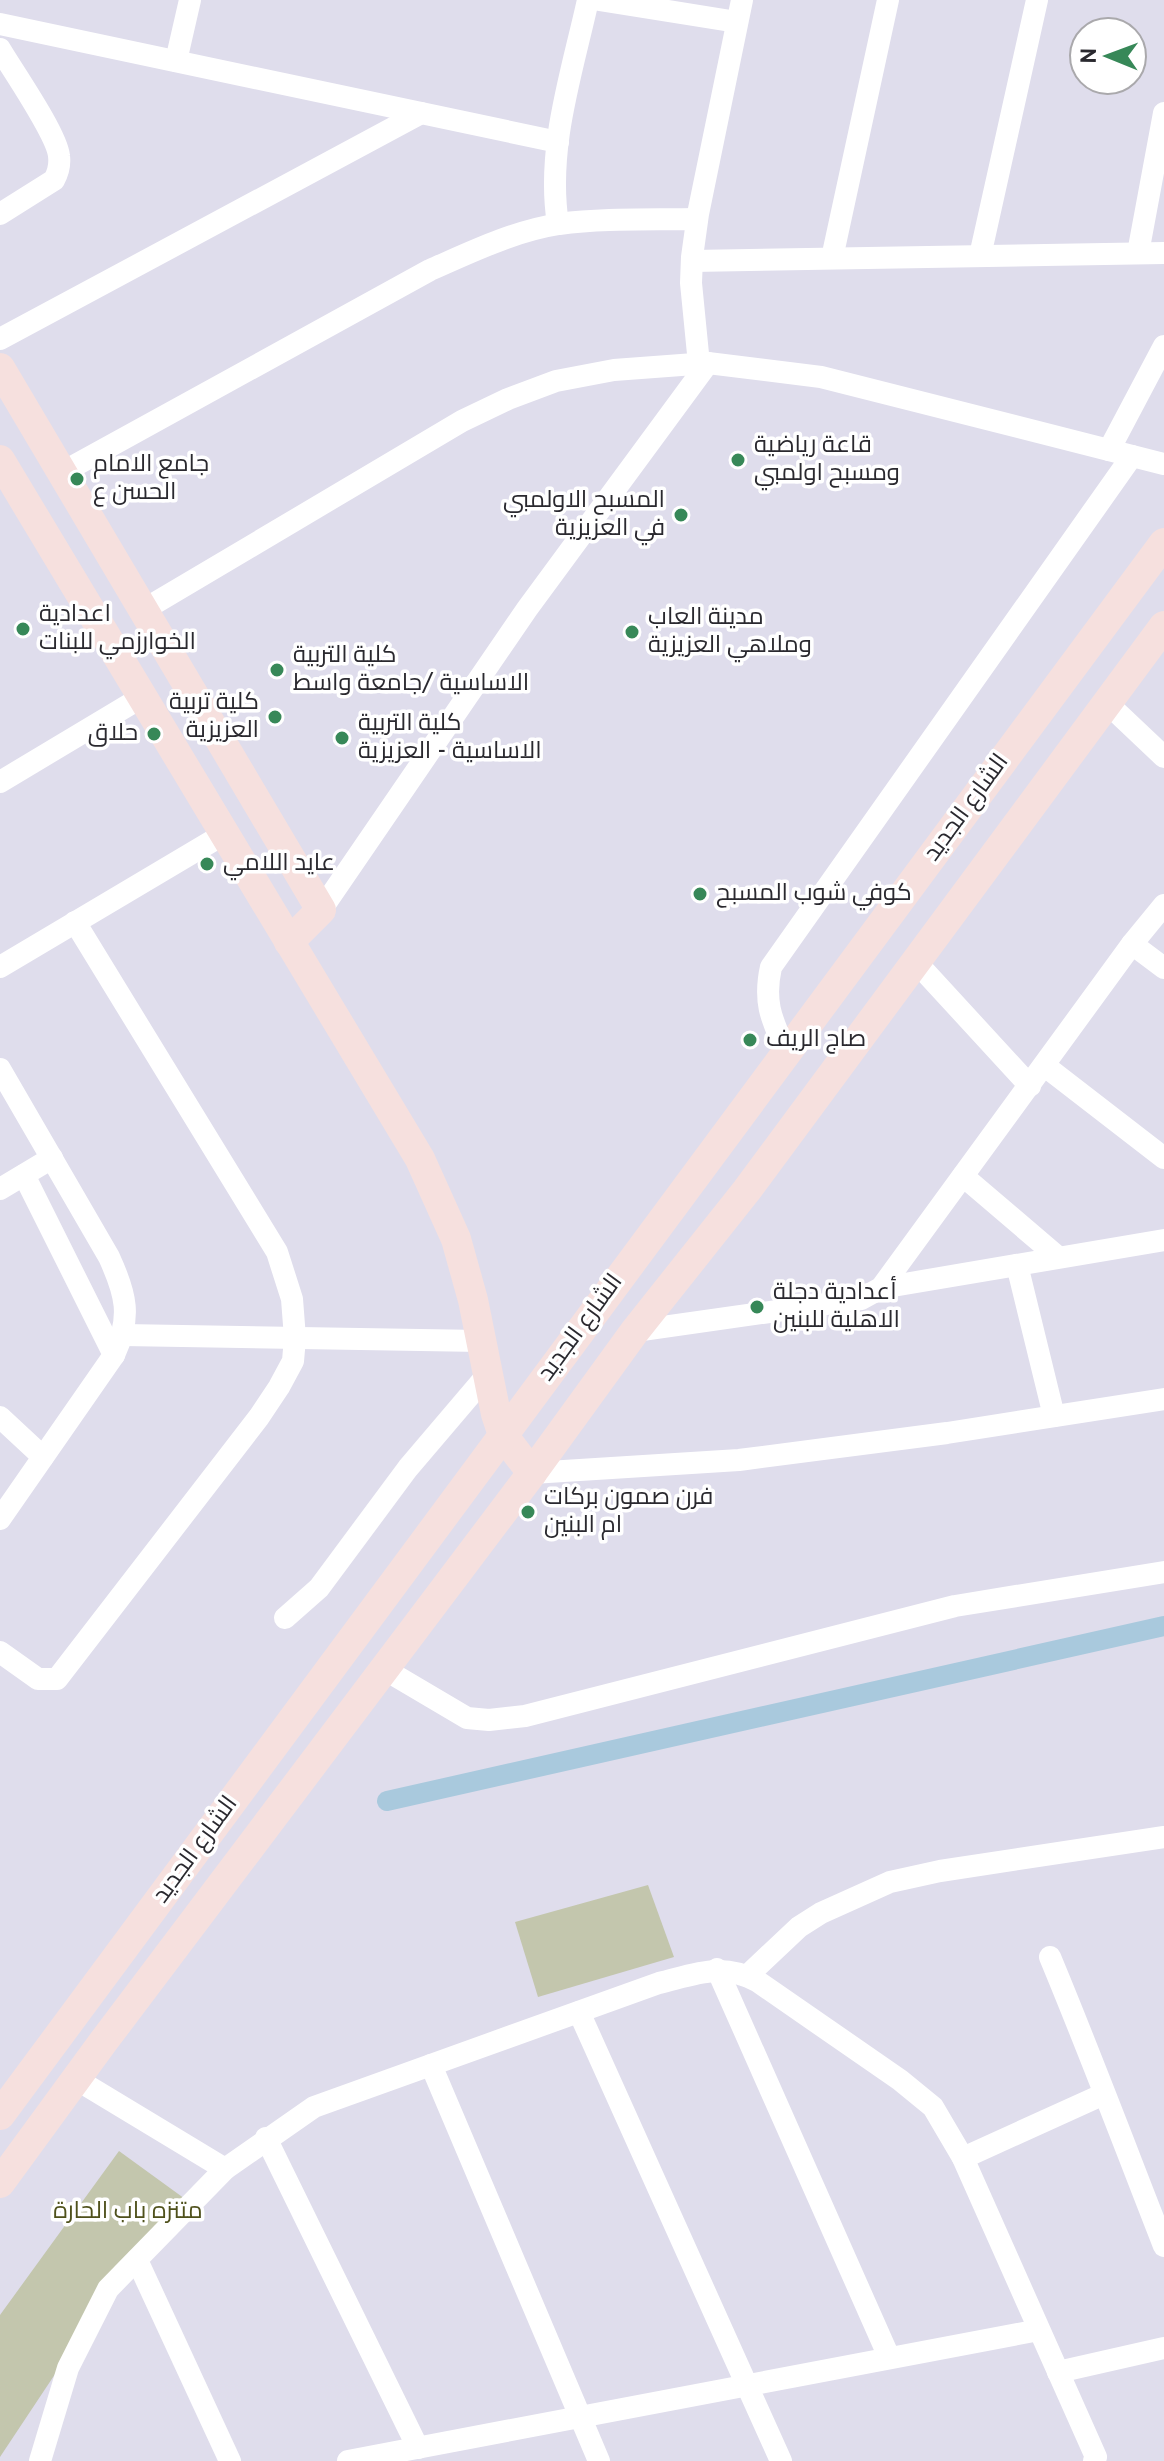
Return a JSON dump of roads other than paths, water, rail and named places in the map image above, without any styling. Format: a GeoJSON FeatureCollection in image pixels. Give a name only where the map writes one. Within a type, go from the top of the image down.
{"type":"FeatureCollection","features":[{"type":"Feature","properties":{"kind":"main road"},"geometry":{"type":"LineString","coordinates":[[0,368],[321,910],[289,942]]}},
{"type":"Feature","properties":{"kind":"main road"},"geometry":{"type":"LineString","coordinates":[[0,460],[420,1159],[456,1239],[503,1435],[532,1473]]}},
{"type":"Feature","properties":{"kind":"main road","name":"الشارع الجديد"},"geometry":{"type":"LineString","coordinates":[[0,2115],[1164,543]]}},
{"type":"Feature","properties":{"kind":"main road","name":"الشارع الجديد"},"geometry":{"type":"LineString","coordinates":[[0,2183],[635,1331],[747,1190],[1164,626]]}},
{"type":"Feature","properties":{"kind":"main road"},"geometry":{"type":"LineString","coordinates":[[593,1311],[635,1331]]}},
{"type":"Feature","properties":{"kind":"street"},"geometry":{"type":"LineString","coordinates":[[176,61],[190,0]]}},
{"type":"Feature","properties":{"kind":"street"},"geometry":{"type":"LineString","coordinates":[[558,224],[554,171],[588,0]]}},
{"type":"Feature","properties":{"kind":"street"},"geometry":{"type":"LineString","coordinates":[[321,910],[527,609],[704,364],[692,261],[697,219],[740,11],[599,0]]}},
{"type":"Feature","properties":{"kind":"street"},"geometry":{"type":"LineString","coordinates":[[832,258],[888,0]]}},
{"type":"Feature","properties":{"kind":"street"},"geometry":{"type":"LineString","coordinates":[[980,256],[1037,0]]}},
{"type":"Feature","properties":{"kind":"street"},"geometry":{"type":"LineString","coordinates":[[0,24],[558,142]]}},
{"type":"Feature","properties":{"kind":"street"},"geometry":{"type":"LineString","coordinates":[[0,49],[49,131],[59,155],[54,180],[0,214]]}},
{"type":"Feature","properties":{"kind":"street"},"geometry":{"type":"LineString","coordinates":[[0,339],[421,113]]}},
{"type":"Feature","properties":{"kind":"street"},"geometry":{"type":"LineString","coordinates":[[1138,253],[1164,113]]}},
{"type":"Feature","properties":{"kind":"street"},"geometry":{"type":"LineString","coordinates":[[63,472],[430,270],[508,238],[558,224],[697,219]]}},
{"type":"Feature","properties":{"kind":"street"},"geometry":{"type":"LineString","coordinates":[[692,261],[1164,253]]}},
{"type":"Feature","properties":{"kind":"street"},"geometry":{"type":"LineString","coordinates":[[1109,450],[1164,346]]}},
{"type":"Feature","properties":{"kind":"street"},"geometry":{"type":"LineString","coordinates":[[145,609],[462,421],[556,381],[614,370],[704,364],[821,377],[1164,464]]}},
{"type":"Feature","properties":{"kind":"street"},"geometry":{"type":"LineString","coordinates":[[786,1052],[768,1008],[766,987],[771,967],[1132,456]]}},
{"type":"Feature","properties":{"kind":"street"},"geometry":{"type":"LineString","coordinates":[[0,782],[142,697]]}},
{"type":"Feature","properties":{"kind":"street"},"geometry":{"type":"LineString","coordinates":[[1107,703],[1164,757]]}},
{"type":"Feature","properties":{"kind":"street"},"geometry":{"type":"LineString","coordinates":[[0,967],[224,834]]}},
{"type":"Feature","properties":{"kind":"street"},"geometry":{"type":"LineString","coordinates":[[881,1288],[1132,944],[1164,905]]}},
{"type":"Feature","properties":{"kind":"street"},"geometry":{"type":"LineString","coordinates":[[0,1652],[38,1679],[57,1679],[259,1417],[293,1361],[292,1299],[277,1252],[75,922]]}},
{"type":"Feature","properties":{"kind":"street"},"geometry":{"type":"LineString","coordinates":[[1132,944],[1164,968]]}},
{"type":"Feature","properties":{"kind":"street"},"geometry":{"type":"LineString","coordinates":[[916,962],[1030,1086]]}},
{"type":"Feature","properties":{"kind":"street"},"geometry":{"type":"LineString","coordinates":[[1045,1066],[1164,1158]]}},
{"type":"Feature","properties":{"kind":"street"},"geometry":{"type":"LineString","coordinates":[[0,1069],[122,1284],[125,1303],[118,1345],[0,1519]]}},
{"type":"Feature","properties":{"kind":"street"},"geometry":{"type":"LineString","coordinates":[[0,1189],[52,1158]]}},
{"type":"Feature","properties":{"kind":"street"},"geometry":{"type":"LineString","coordinates":[[24,1175],[118,1345]]}},
{"type":"Feature","properties":{"kind":"street"},"geometry":{"type":"LineString","coordinates":[[963,1176],[1058,1257]]}},
{"type":"Feature","properties":{"kind":"street"},"geometry":{"type":"LineString","coordinates":[[635,1331],[861,1299],[881,1288],[1164,1240]]}},
{"type":"Feature","properties":{"kind":"street"},"geometry":{"type":"LineString","coordinates":[[1017,1265],[1054,1416]]}},
{"type":"Feature","properties":{"kind":"street"},"geometry":{"type":"LineString","coordinates":[[118,1345],[295,1338],[481,1341]]}},
{"type":"Feature","properties":{"kind":"street"},"geometry":{"type":"LineString","coordinates":[[285,1618],[319,1588],[408,1468],[488,1374]]}},
{"type":"Feature","properties":{"kind":"street"},"geometry":{"type":"LineString","coordinates":[[532,1473],[739,1460],[1164,1399]]}},
{"type":"Feature","properties":{"kind":"street"},"geometry":{"type":"LineString","coordinates":[[0,1417],[43,1457]]}},
{"type":"Feature","properties":{"kind":"street"},"geometry":{"type":"LineString","coordinates":[[384,1669],[467,1718],[489,1720],[525,1716],[955,1606],[1164,1572]]}},
{"type":"Feature","properties":{"kind":"street"},"geometry":{"type":"LineString","coordinates":[[747,1976],[799,1927],[831,1907],[890,1882],[940,1871],[1164,1837]]}},
{"type":"Feature","properties":{"kind":"street"},"geometry":{"type":"LineString","coordinates":[[1050,1957],[1093,2058],[1104,2094],[1164,2246]]}},
{"type":"Feature","properties":{"kind":"street"},"geometry":{"type":"LineString","coordinates":[[717,1969],[889,2357]]}},
{"type":"Feature","properties":{"kind":"street"},"geometry":{"type":"LineString","coordinates":[[40,2461],[68,2368],[108,2289],[225,2169],[266,2138],[314,2107],[659,1983],[717,1969],[747,1976],[900,2080],[933,2107],[963,2158],[1096,2457],[1094,2461]]}},
{"type":"Feature","properties":{"kind":"street"},"geometry":{"type":"LineString","coordinates":[[579,2012],[781,2461]]}},
{"type":"Feature","properties":{"kind":"street"},"geometry":{"type":"LineString","coordinates":[[431,2065],[599,2461]]}},
{"type":"Feature","properties":{"kind":"street"},"geometry":{"type":"LineString","coordinates":[[76,2079],[225,2169]]}},
{"type":"Feature","properties":{"kind":"street"},"geometry":{"type":"LineString","coordinates":[[963,2158],[1104,2094]]}},
{"type":"Feature","properties":{"kind":"street"},"geometry":{"type":"LineString","coordinates":[[266,2138],[418,2448]]}},
{"type":"Feature","properties":{"kind":"street"},"geometry":{"type":"LineString","coordinates":[[137,2260],[230,2461]]}},
{"type":"Feature","properties":{"kind":"street"},"geometry":{"type":"LineString","coordinates":[[348,2461],[1039,2330]]}},
{"type":"Feature","properties":{"kind":"street"},"geometry":{"type":"LineString","coordinates":[[1058,2372],[1164,2348]]}},
{"type":"Feature","properties":{"kind":"waterway"},"geometry":{"type":"LineString","coordinates":[[387,1801],[1164,1626]]}},
{"type":"Feature","properties":{"kind":"place","name":"قاعة رياضية ومسبح اولمبي"},"geometry":{"type":"Point","coordinates":[738,460]}},
{"type":"Feature","properties":{"kind":"place","name":"جامع الامام الحسن ع"},"geometry":{"type":"Point","coordinates":[77,479]}},
{"type":"Feature","properties":{"kind":"place","name":"المسبح الاولمبي في العزيزية"},"geometry":{"type":"Point","coordinates":[681,515]}},
{"type":"Feature","properties":{"kind":"place","name":"اعدادية الخوارزمي للبنات"},"geometry":{"type":"Point","coordinates":[23,629]}},
{"type":"Feature","properties":{"kind":"place","name":"مدينة العاب وملاهي العزيزية"},"geometry":{"type":"Point","coordinates":[632,632]}},
{"type":"Feature","properties":{"kind":"place","name":"كلية التربية الاساسية /جامعة واسط"},"geometry":{"type":"Point","coordinates":[277,670]}},
{"type":"Feature","properties":{"kind":"place","name":"كلية تربية العزيزية"},"geometry":{"type":"Point","coordinates":[275,717]}},
{"type":"Feature","properties":{"kind":"place","name":"حلاق"},"geometry":{"type":"Point","coordinates":[154,734]}},
{"type":"Feature","properties":{"kind":"place","name":"كلية التربية الاساسية - العزيزية"},"geometry":{"type":"Point","coordinates":[342,738]}},
{"type":"Feature","properties":{"kind":"place","name":"عايد اللامي"},"geometry":{"type":"Point","coordinates":[207,864]}},
{"type":"Feature","properties":{"kind":"place","name":"كوفي شوب المسبح"},"geometry":{"type":"Point","coordinates":[700,894]}},
{"type":"Feature","properties":{"kind":"place","name":"صاج الريف"},"geometry":{"type":"Point","coordinates":[750,1040]}},
{"type":"Feature","properties":{"kind":"place","name":"أعدادية دجلة الاهلية للبنين"},"geometry":{"type":"Point","coordinates":[757,1307]}},
{"type":"Feature","properties":{"kind":"place","name":"فرن صمون بركات ام البنين"},"geometry":{"type":"Point","coordinates":[528,1512]}},
{"type":"Feature","properties":{"kind":"park label","name":"متنزه باب الحارة"},"geometry":{"type":"Point","coordinates":[128,2212]}}]}
